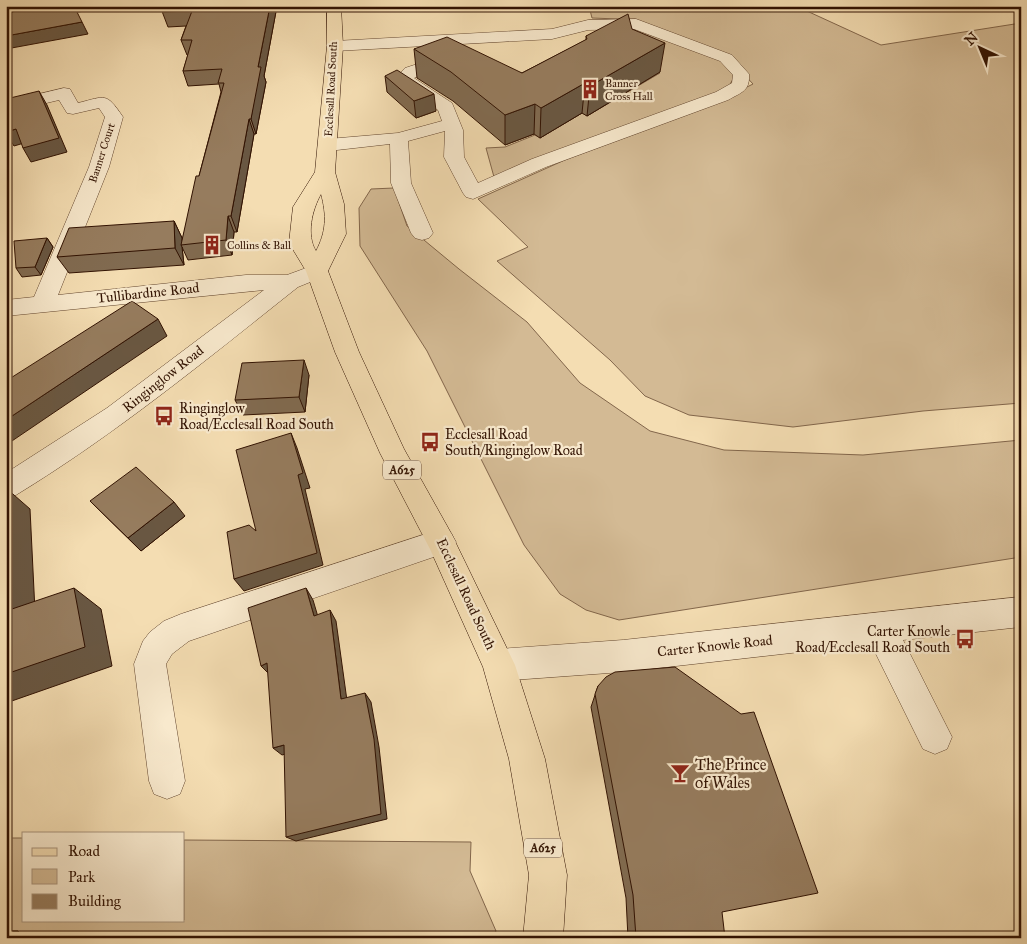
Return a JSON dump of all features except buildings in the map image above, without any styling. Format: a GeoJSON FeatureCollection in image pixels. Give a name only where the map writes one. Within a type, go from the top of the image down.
{"type":"FeatureCollection","features":[{"type":"Feature","properties":{"kind":"main road","name":"Ecclesall Road South"},"geometry":{"type":"LineString","coordinates":[[317,270],[335,234],[334,204],[325,172],[335,46],[334,6]]}},
{"type":"Feature","properties":{"kind":"main road","name":"Ecclesall Road South"},"geometry":{"type":"LineString","coordinates":[[325,172],[303,207],[300,243],[317,270],[346,352],[393,453],[441,542],[499,665],[527,759],[548,876],[543,938]]}},
{"type":"Feature","properties":{"kind":"street"},"geometry":{"type":"LineString","coordinates":[[6,20],[90,6]]}},
{"type":"Feature","properties":{"kind":"street"},"geometry":{"type":"LineString","coordinates":[[335,46],[552,34],[588,25],[636,24],[726,58],[741,74],[741,85],[722,96],[539,163],[472,193],[454,157],[454,130],[446,107],[404,79],[411,72],[461,55],[446,40]]}},
{"type":"Feature","properties":{"kind":"street","name":"Banner Court"},"geometry":{"type":"LineString","coordinates":[[9,107],[64,93],[73,109],[103,102],[114,117],[99,167],[42,305]]}},
{"type":"Feature","properties":{"kind":"street"},"geometry":{"type":"LineString","coordinates":[[328,145],[399,138],[452,124]]}},
{"type":"Feature","properties":{"kind":"street"},"geometry":{"type":"LineString","coordinates":[[399,138],[401,183],[422,233]]}},
{"type":"Feature","properties":{"kind":"street","name":"Ringinglow Road"},"geometry":{"type":"LineString","coordinates":[[6,486],[54,459],[118,413],[290,282],[317,270]]}},
{"type":"Feature","properties":{"kind":"street","name":"Tullibardine Road"},"geometry":{"type":"LineString","coordinates":[[6,308],[251,282],[290,282]]}},
{"type":"Feature","properties":{"kind":"street"},"geometry":{"type":"LineString","coordinates":[[167,781],[150,664],[157,645],[180,629],[441,542]]}},
{"type":"Feature","properties":{"kind":"street","name":"Carter Knowle Road"},"geometry":{"type":"LineString","coordinates":[[499,665],[623,656],[1021,612]]}},
{"type":"Feature","properties":{"kind":"street"},"geometry":{"type":"LineString","coordinates":[[880,629],[935,737]]}},
{"type":"Feature","properties":{"kind":"green space"},"geometry":{"type":"Polygon","coordinates":[[[589,6],[796,6],[881,45],[1021,23],[1021,403],[923,411],[793,427],[689,415],[645,396],[610,360],[497,261],[528,247],[478,199],[567,159],[705,108],[753,84],[728,57],[618,19],[592,18],[589,6]]]}},
{"type":"Feature","properties":{"kind":"green space"},"geometry":{"type":"Polygon","coordinates":[[[638,26],[719,56],[735,76],[727,89],[494,177],[486,148],[505,147],[535,135],[540,138],[582,113],[587,116],[660,73],[622,34],[638,26]]]}},
{"type":"Feature","properties":{"kind":"green space"},"geometry":{"type":"Polygon","coordinates":[[[394,188],[407,226],[527,322],[580,383],[650,431],[724,450],[863,455],[1021,440],[1021,557],[619,620],[586,610],[560,594],[524,545],[427,351],[360,246],[359,208],[371,189],[394,188]]]}},
{"type":"Feature","properties":{"kind":"green space"},"geometry":{"type":"Polygon","coordinates":[[[6,838],[22,838],[22,922],[185,922],[185,840],[471,842],[470,871],[496,931],[493,938],[6,938],[6,838]]]}},
{"type":"Feature","properties":{"kind":"place","name":"Banner Cross Hall"},"geometry":{"type":"Point","coordinates":[590,89]}},
{"type":"Feature","properties":{"kind":"place","name":"Collins & Ball"},"geometry":{"type":"Point","coordinates":[212,245]}},
{"type":"Feature","properties":{"kind":"place","name":"Ringinglow Road/Ecclesall Road South"},"geometry":{"type":"Point","coordinates":[164,416]}},
{"type":"Feature","properties":{"kind":"place","name":"Ecclesall Road South/Ringinglow Road"},"geometry":{"type":"Point","coordinates":[430,442]}},
{"type":"Feature","properties":{"kind":"place","name":"Carter Knowle Road/Ecclesall Road South"},"geometry":{"type":"Point","coordinates":[965,639]}},
{"type":"Feature","properties":{"kind":"place","name":"The Prince of Wales"},"geometry":{"type":"Point","coordinates":[680,773]}}]}
